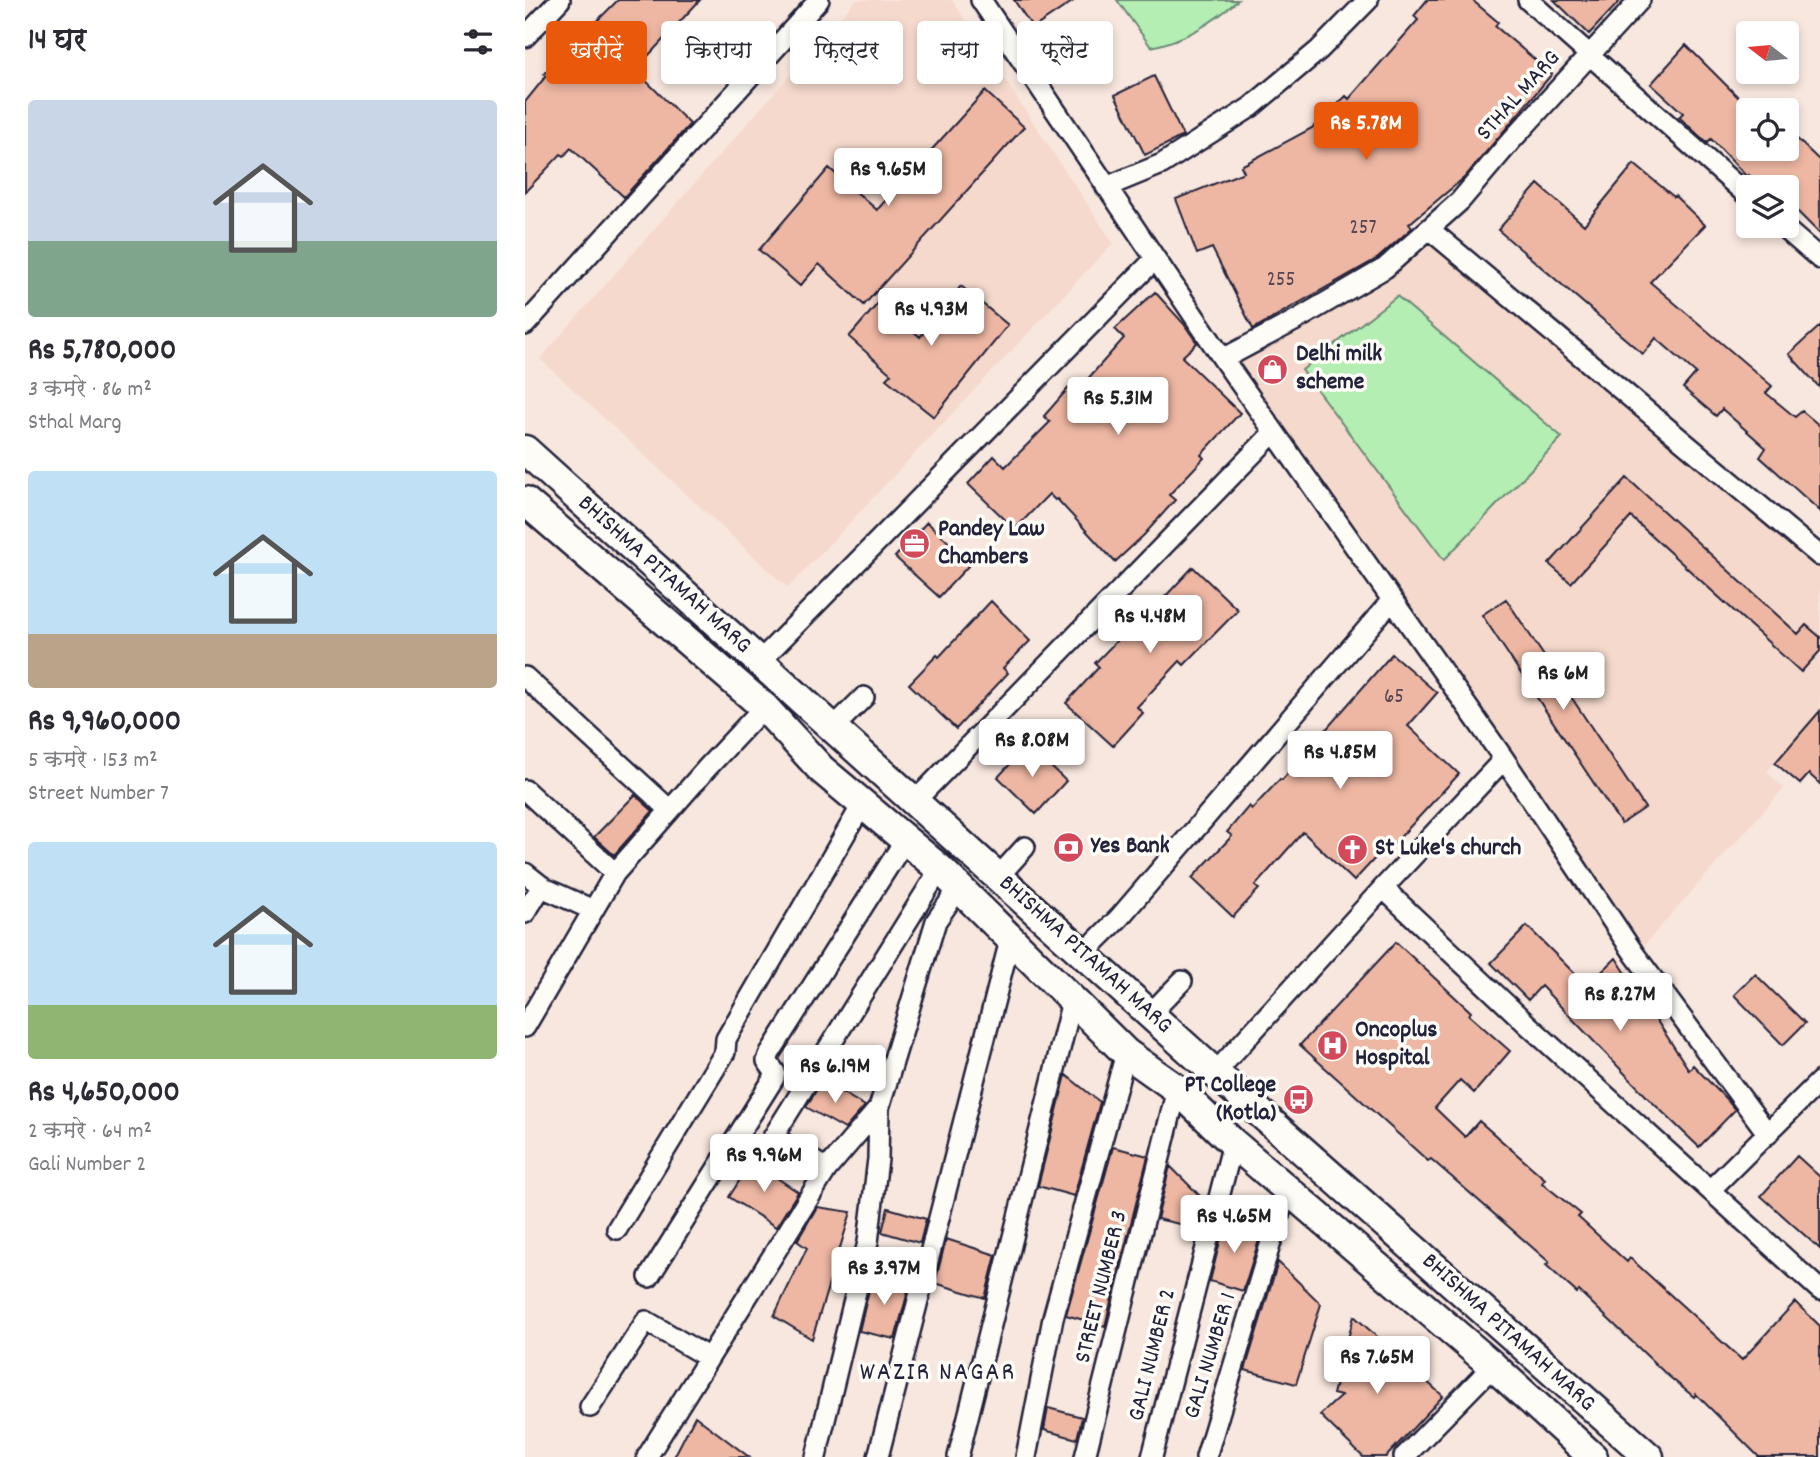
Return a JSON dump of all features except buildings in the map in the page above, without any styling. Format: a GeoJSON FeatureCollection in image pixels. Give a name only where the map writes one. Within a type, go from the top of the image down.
{"type":"FeatureCollection","features":[{"type":"Feature","properties":{"kind":"main road","name":"BHISHMA PITAMAH MARG"},"geometry":{"type":"LineString","coordinates":[[525,450],[1215,1073],[1649,1457]]}},
{"type":"Feature","properties":{"kind":"main road","name":"BHISHMA PITAMAH MARG"},"geometry":{"type":"LineString","coordinates":[[525,501],[764,707],[821,769],[949,879],[1126,1053],[1177,1089],[1233,1143],[1493,1366],[1593,1457]]}},
{"type":"Feature","properties":{"kind":"street"},"geometry":{"type":"LineString","coordinates":[[525,325],[819,0]]}},
{"type":"Feature","properties":{"kind":"street"},"geometry":{"type":"LineString","coordinates":[[981,0],[1223,359],[1504,759],[1635,955],[1768,1134]]}},
{"type":"Feature","properties":{"kind":"street"},"geometry":{"type":"LineString","coordinates":[[1106,187],[1162,164],[1251,107],[1319,51],[1368,0]]}},
{"type":"Feature","properties":{"kind":"street"},"geometry":{"type":"LineString","coordinates":[[1528,0],[1736,185]]}},
{"type":"Feature","properties":{"kind":"street","name":"STHAL MARG"},"geometry":{"type":"LineString","coordinates":[[1223,359],[1385,268],[1460,201],[1640,0]]}},
{"type":"Feature","properties":{"kind":"street"},"geometry":{"type":"LineString","coordinates":[[525,37],[549,4]]}},
{"type":"Feature","properties":{"kind":"street"},"geometry":{"type":"LineString","coordinates":[[1429,229],[1820,556]]}},
{"type":"Feature","properties":{"kind":"street"},"geometry":{"type":"LineString","coordinates":[[1796,238],[1820,259]]}},
{"type":"Feature","properties":{"kind":"street"},"geometry":{"type":"LineString","coordinates":[[760,662],[1155,259]]}},
{"type":"Feature","properties":{"kind":"street"},"geometry":{"type":"LineString","coordinates":[[915,801],[1274,432]]}},
{"type":"Feature","properties":{"kind":"street"},"geometry":{"type":"LineString","coordinates":[[1083,954],[1119,918],[1392,600]]}},
{"type":"Feature","properties":{"kind":"street"},"geometry":{"type":"LineString","coordinates":[[525,677],[670,810]]}},
{"type":"Feature","properties":{"kind":"street"},"geometry":{"type":"LineString","coordinates":[[833,728],[864,697]]}},
{"type":"Feature","properties":{"kind":"street"},"geometry":{"type":"LineString","coordinates":[[525,1027],[615,873],[764,707]]}},
{"type":"Feature","properties":{"kind":"street"},"geometry":{"type":"LineString","coordinates":[[1215,1073],[1504,759]]}},
{"type":"Feature","properties":{"kind":"street"},"geometry":{"type":"LineString","coordinates":[[525,790],[615,873]]}},
{"type":"Feature","properties":{"kind":"street"},"geometry":{"type":"LineString","coordinates":[[617,1229],[726,1052],[726,1039],[862,806]]}},
{"type":"Feature","properties":{"kind":"street"},"geometry":{"type":"LineString","coordinates":[[649,1277],[774,1078],[775,1072],[767,1061],[769,1052],[905,840]]}},
{"type":"Feature","properties":{"kind":"street"},"geometry":{"type":"LineString","coordinates":[[998,877],[1025,847]]}},
{"type":"Feature","properties":{"kind":"street"},"geometry":{"type":"LineString","coordinates":[[525,873],[542,886],[593,910]]}},
{"type":"Feature","properties":{"kind":"street"},"geometry":{"type":"LineString","coordinates":[[816,1457],[868,1242],[878,1159],[879,1108],[949,879]]}},
{"type":"Feature","properties":{"kind":"street"},"geometry":{"type":"LineString","coordinates":[[827,1169],[773,1137],[949,879]]}},
{"type":"Feature","properties":{"kind":"street"},"geometry":{"type":"LineString","coordinates":[[525,913],[542,886]]}},
{"type":"Feature","properties":{"kind":"street"},"geometry":{"type":"LineString","coordinates":[[1383,888],[1528,1025],[1820,1290]]}},
{"type":"Feature","properties":{"kind":"street"},"geometry":{"type":"LineString","coordinates":[[878,1457],[1010,940]]}},
{"type":"Feature","properties":{"kind":"street"},"geometry":{"type":"LineString","coordinates":[[1150,1014],[1182,981]]}},
{"type":"Feature","properties":{"kind":"street"},"geometry":{"type":"LineString","coordinates":[[958,1457],[1072,1001]]}},
{"type":"Feature","properties":{"kind":"street"},"geometry":{"type":"LineString","coordinates":[[1026,1457],[1053,1318],[1126,1053]]}},
{"type":"Feature","properties":{"kind":"street"},"geometry":{"type":"LineString","coordinates":[[1710,1190],[1820,1082]]}},
{"type":"Feature","properties":{"kind":"street","name":"STREET NUMBER 3"},"geometry":{"type":"LineString","coordinates":[[1085,1457],[1177,1089]]}},
{"type":"Feature","properties":{"kind":"street"},"geometry":{"type":"LineString","coordinates":[[646,1457],[827,1169],[879,1108]]}},
{"type":"Feature","properties":{"kind":"street","name":"GALI NUMBER 2"},"geometry":{"type":"LineString","coordinates":[[1152,1457],[1233,1143]]}},
{"type":"Feature","properties":{"kind":"street","name":"GALI NUMBER 1"},"geometry":{"type":"LineString","coordinates":[[1206,1457],[1287,1189]]}},
{"type":"Feature","properties":{"kind":"street"},"geometry":{"type":"LineString","coordinates":[[590,1407],[646,1321],[709,1358]]}},
{"type":"Feature","properties":{"kind":"street"},"geometry":{"type":"LineString","coordinates":[[1403,1457],[1493,1366]]}},
{"type":"Feature","properties":{"kind":"shaded area"},"geometry":{"type":"Polygon","coordinates":[[[856,0],[952,0],[966,21],[917,21],[917,84],[1003,84],[1003,77],[1113,243],[788,588],[540,359],[790,75],[790,84],[903,84],[903,21],[838,21],[856,0]]]}},
{"type":"Feature","properties":{"kind":"shaded area"},"geometry":{"type":"Polygon","coordinates":[[[1429,229],[1820,557],[1820,710],[1767,772],[1784,788],[1635,955],[1223,359],[1385,268],[1429,229]]]}},
{"type":"Feature","properties":{"kind":"green space"},"geometry":{"type":"Polygon","coordinates":[[[1117,0],[1238,0],[1198,30],[1151,47],[1117,0]]]}},
{"type":"Feature","properties":{"kind":"green space"},"geometry":{"type":"Polygon","coordinates":[[[1397,296],[1562,437],[1444,560],[1302,370],[1397,296]]]}},
{"type":"Feature","properties":{"kind":"place","name":"Delhi milk scheme"},"geometry":{"type":"Point","coordinates":[1273,369]}},
{"type":"Feature","properties":{"kind":"place","name":"Pandey Law Chambers"},"geometry":{"type":"Point","coordinates":[915,544]}},
{"type":"Feature","properties":{"kind":"place","name":"Yes Bank"},"geometry":{"type":"Point","coordinates":[1068,847]}},
{"type":"Feature","properties":{"kind":"place","name":"St Luke's church"},"geometry":{"type":"Point","coordinates":[1352,849]}},
{"type":"Feature","properties":{"kind":"place","name":"Oncoplus Hospital"},"geometry":{"type":"Point","coordinates":[1332,1045]}},
{"type":"Feature","properties":{"kind":"place","name":"PT College (Kotla)"},"geometry":{"type":"Point","coordinates":[1299,1100]}},
{"type":"Feature","properties":{"kind":"district","name":"WAZIR NAGAR"},"geometry":{"type":"Point","coordinates":[938,1373]}}]}
